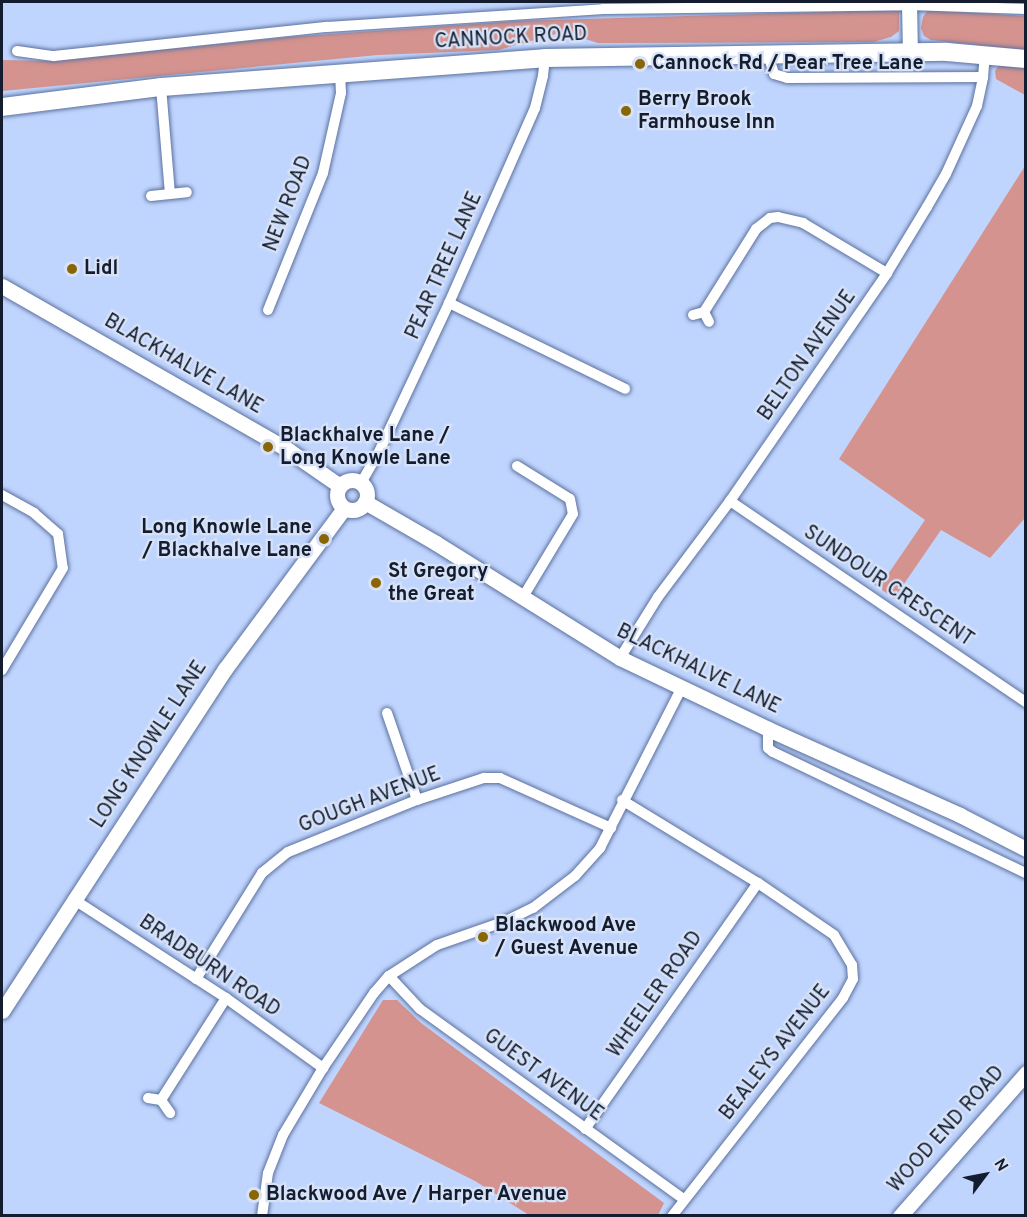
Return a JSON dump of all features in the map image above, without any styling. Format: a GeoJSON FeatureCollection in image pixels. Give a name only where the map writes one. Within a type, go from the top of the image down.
{"type":"FeatureCollection","features":[{"type":"Feature","properties":{"kind":"highway","name":"CANNOCK ROAD"},"geometry":{"type":"LineString","coordinates":[[2,107],[161,87],[545,58],[910,53],[985,55],[1026,59]]}},
{"type":"Feature","properties":{"kind":"main road"},"geometry":{"type":"LineString","coordinates":[[909,3],[910,53]]}},
{"type":"Feature","properties":{"kind":"main road","name":"BLACKHALVE LANE"},"geometry":{"type":"LineString","coordinates":[[2,286],[288,450],[340,486]]}},
{"type":"Feature","properties":{"kind":"main road"},"geometry":{"type":"LineString","coordinates":[[351,480],[361,483],[366,493],[365,502],[357,509],[344,508],[337,498],[340,486],[351,480]]}},
{"type":"Feature","properties":{"kind":"main road","name":"BLACKHALVE LANE"},"geometry":{"type":"LineString","coordinates":[[365,502],[620,658],[768,729],[940,805],[1026,849]]}},
{"type":"Feature","properties":{"kind":"main road","name":"LONG KNOWLE LANE"},"geometry":{"type":"LineString","coordinates":[[2,1011],[225,669],[344,508]]}},
{"type":"Feature","properties":{"kind":"main road","name":"WOOD END ROAD"},"geometry":{"type":"LineString","coordinates":[[900,1215],[1026,1073]]}},
{"type":"Feature","properties":{"kind":"street","name":"CANNOCK ROAD"},"geometry":{"type":"LineString","coordinates":[[17,51],[54,56],[327,27],[603,9],[909,3],[1026,9]]}},
{"type":"Feature","properties":{"kind":"street"},"geometry":{"type":"LineString","coordinates":[[768,55],[774,74],[787,78],[983,77]]}},
{"type":"Feature","properties":{"kind":"street","name":"BELTON AVENUE"},"geometry":{"type":"LineString","coordinates":[[620,658],[658,597],[730,501],[887,273],[946,174],[976,106],[983,77],[985,55]]}},
{"type":"Feature","properties":{"kind":"street","name":"PEAR TREE LANE"},"geometry":{"type":"LineString","coordinates":[[361,483],[378,454],[449,303],[535,108],[545,58]]}},
{"type":"Feature","properties":{"kind":"street","name":"NEW ROAD"},"geometry":{"type":"LineString","coordinates":[[268,310],[323,173],[341,93],[340,73]]}},
{"type":"Feature","properties":{"kind":"street"},"geometry":{"type":"LineString","coordinates":[[161,87],[170,194]]}},
{"type":"Feature","properties":{"kind":"street"},"geometry":{"type":"LineString","coordinates":[[151,196],[188,192]]}},
{"type":"Feature","properties":{"kind":"street"},"geometry":{"type":"LineString","coordinates":[[702,316],[756,229],[770,218],[778,216],[803,223],[887,273]]}},
{"type":"Feature","properties":{"kind":"street"},"geometry":{"type":"LineString","coordinates":[[449,303],[625,389]]}},
{"type":"Feature","properties":{"kind":"street"},"geometry":{"type":"LineString","coordinates":[[517,466],[570,499],[573,514],[523,597]]}},
{"type":"Feature","properties":{"kind":"street"},"geometry":{"type":"LineString","coordinates":[[2,495],[34,513],[58,534],[63,568],[2,670]]}},
{"type":"Feature","properties":{"kind":"street","name":"SUNDOUR CRESCENT"},"geometry":{"type":"LineString","coordinates":[[730,501],[1026,702]]}},
{"type":"Feature","properties":{"kind":"street"},"geometry":{"type":"LineString","coordinates":[[262,1215],[268,1173],[283,1135],[323,1068],[374,993],[389,976],[439,943],[506,921],[544,901],[580,870],[600,848],[622,800],[681,689]]}},
{"type":"Feature","properties":{"kind":"street"},"geometry":{"type":"LineString","coordinates":[[387,713],[417,800]]}},
{"type":"Feature","properties":{"kind":"street"},"geometry":{"type":"LineString","coordinates":[[768,729],[768,748],[773,752],[1026,873]]}},
{"type":"Feature","properties":{"kind":"street","name":"GOUGH AVENUE"},"geometry":{"type":"LineString","coordinates":[[196,979],[262,873],[279,859],[288,852],[417,800],[484,778],[500,778],[611,828]]}},
{"type":"Feature","properties":{"kind":"street","name":"BEALEYS AVENUE"},"geometry":{"type":"LineString","coordinates":[[622,800],[758,883],[834,935],[849,956],[853,979],[843,998],[813,1039],[672,1215]]}},
{"type":"Feature","properties":{"kind":"street","name":"WHEELER ROAD"},"geometry":{"type":"LineString","coordinates":[[585,1129],[758,883]]}},
{"type":"Feature","properties":{"kind":"street","name":"BRADBURN ROAD"},"geometry":{"type":"LineString","coordinates":[[73,899],[226,998],[323,1068]]}},
{"type":"Feature","properties":{"kind":"street","name":"GUEST AVENUE"},"geometry":{"type":"LineString","coordinates":[[389,976],[420,1009],[683,1199]]}},
{"type":"Feature","properties":{"kind":"street"},"geometry":{"type":"LineString","coordinates":[[161,1100],[226,998]]}},
{"type":"Feature","properties":{"kind":"street"},"geometry":{"type":"LineString","coordinates":[[148,1098],[161,1100],[170,1113]]}},
{"type":"Feature","properties":{"kind":"shaded area"},"geometry":{"type":"Polygon","coordinates":[[[928,10],[1025,16],[1025,50],[931,40],[924,36],[921,28],[923,17],[928,10]]]}},
{"type":"Feature","properties":{"kind":"shaded area"},"geometry":{"type":"Polygon","coordinates":[[[899,11],[899,31],[891,37],[873,42],[598,43],[563,32],[498,50],[378,55],[2,91],[2,60],[53,61],[288,37],[516,21],[899,11]]]}},
{"type":"Feature","properties":{"kind":"shaded area"},"geometry":{"type":"Polygon","coordinates":[[[1000,64],[1025,67],[1025,95],[996,79],[995,71],[1000,64]]]}},
{"type":"Feature","properties":{"kind":"shaded area"},"geometry":{"type":"Polygon","coordinates":[[[1025,166],[1025,518],[990,558],[941,530],[897,594],[900,602],[873,584],[882,583],[925,520],[839,459],[1025,166]]]}},
{"type":"Feature","properties":{"kind":"shaded area"},"geometry":{"type":"Polygon","coordinates":[[[383,1000],[397,1000],[421,1023],[664,1203],[658,1215],[529,1215],[475,1181],[319,1103],[383,1000]]]}},
{"type":"Feature","properties":{"kind":"place","name":"Cannock Rd / Pear Tree Lane"},"geometry":{"type":"Point","coordinates":[640,64]}},
{"type":"Feature","properties":{"kind":"place","name":"Berry Brook Farmhouse Inn"},"geometry":{"type":"Point","coordinates":[626,111]}},
{"type":"Feature","properties":{"kind":"place","name":"Lidl"},"geometry":{"type":"Point","coordinates":[72,269]}},
{"type":"Feature","properties":{"kind":"place","name":"Blackhalve Lane / Long Knowle Lane"},"geometry":{"type":"Point","coordinates":[268,447]}},
{"type":"Feature","properties":{"kind":"place","name":"Long Knowle Lane / Blackhalve Lane"},"geometry":{"type":"Point","coordinates":[324,539]}},
{"type":"Feature","properties":{"kind":"place","name":"St Gregory the Great"},"geometry":{"type":"Point","coordinates":[376,583]}},
{"type":"Feature","properties":{"kind":"place","name":"Blackwood Ave / Guest Avenue"},"geometry":{"type":"Point","coordinates":[483,937]}},
{"type":"Feature","properties":{"kind":"place","name":"Blackwood Ave / Harper Avenue"},"geometry":{"type":"Point","coordinates":[254,1195]}}]}
